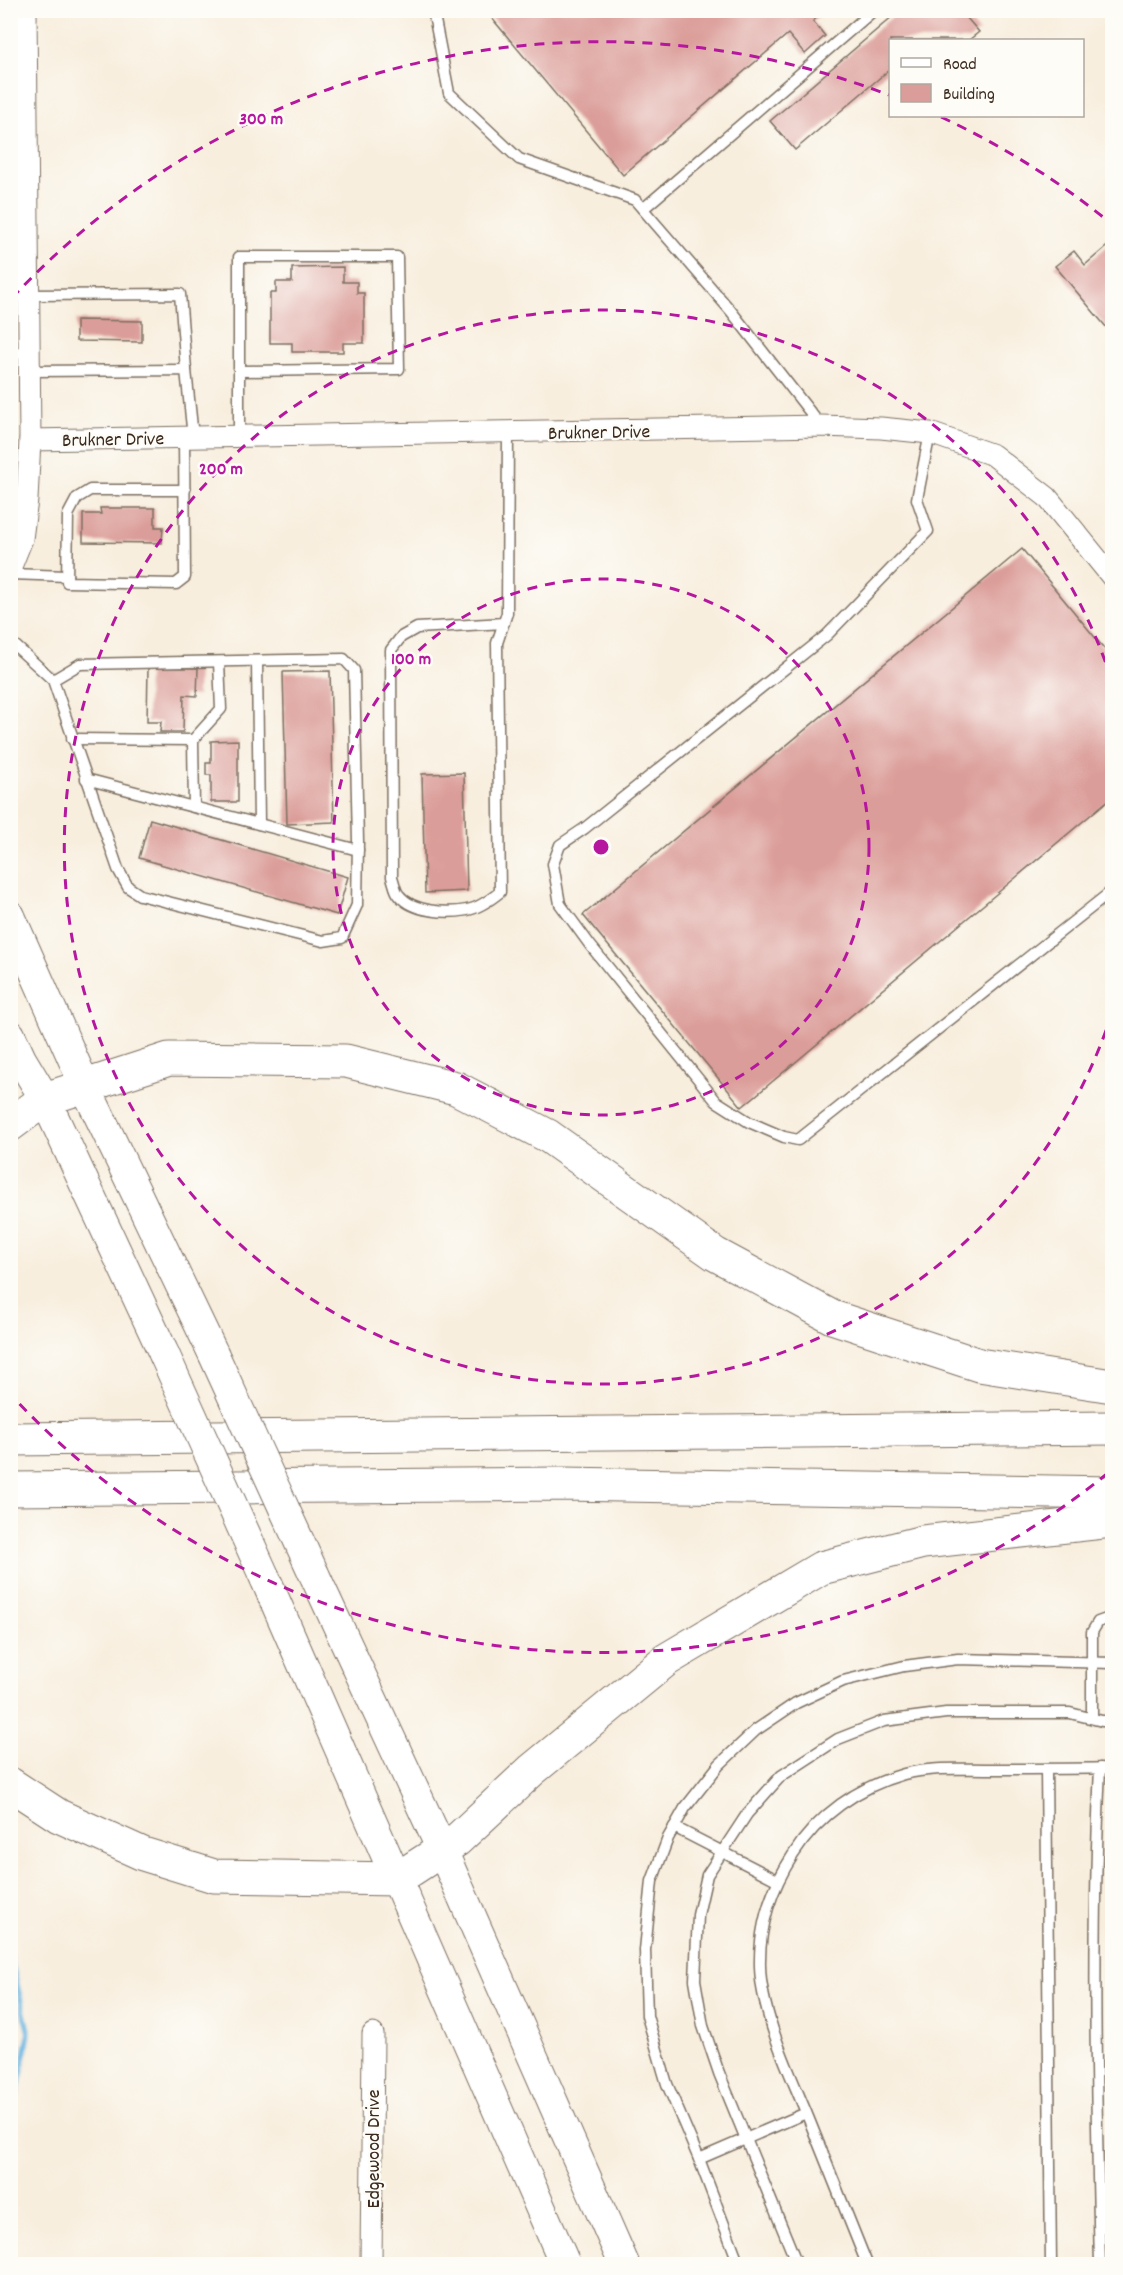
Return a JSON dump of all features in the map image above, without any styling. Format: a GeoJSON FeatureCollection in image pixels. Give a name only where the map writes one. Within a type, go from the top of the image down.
{"type":"FeatureCollection","features":[{"type":"Feature","properties":{"kind":"highway"},"geometry":{"type":"LineString","coordinates":[[10,1125],[45,1099],[169,1059],[346,1061],[456,1088],[548,1136],[715,1254],[832,1317],[980,1365],[1113,1386]]}},
{"type":"Feature","properties":{"kind":"highway"},"geometry":{"type":"LineString","coordinates":[[10,1439],[1113,1428]]}},
{"type":"Feature","properties":{"kind":"highway"},"geometry":{"type":"LineString","coordinates":[[10,1489],[563,1485],[1113,1493]]}},
{"type":"Feature","properties":{"kind":"highway"},"geometry":{"type":"LineString","coordinates":[[10,1784],[69,1821],[143,1854],[214,1876],[397,1879],[457,1840],[532,1770],[666,1660],[821,1569],[924,1542],[1113,1521]]}},
{"type":"Feature","properties":{"kind":"main road"},"geometry":{"type":"LineString","coordinates":[[10,916],[85,1086],[213,1353],[442,1850],[624,2265]]}},
{"type":"Feature","properties":{"kind":"main road"},"geometry":{"type":"LineString","coordinates":[[10,1035],[21,1059],[45,1099],[164,1354],[265,1578],[565,2265]]}},
{"type":"Feature","properties":{"kind":"street"},"geometry":{"type":"LineString","coordinates":[[10,569],[22,539],[27,500],[30,440],[23,359],[28,295],[19,113],[26,10]]}},
{"type":"Feature","properties":{"kind":"street","name":"Brukner Drive"},"geometry":{"type":"LineString","coordinates":[[30,440],[821,426],[881,428],[930,433],[993,455],[1047,497],[1113,577]]}},
{"type":"Feature","properties":{"kind":"street","name":"Edgewood Drive"},"geometry":{"type":"LineString","coordinates":[[371,2265],[373,2034]]}},
{"type":"Feature","properties":{"kind":"lane"},"geometry":{"type":"LineString","coordinates":[[432,10],[449,93],[519,159],[635,200],[731,311],[821,426]]}},
{"type":"Feature","properties":{"kind":"lane"},"geometry":{"type":"LineString","coordinates":[[643,209],[874,10]]}},
{"type":"Feature","properties":{"kind":"lane"},"geometry":{"type":"LineString","coordinates":[[239,371],[399,369],[396,257],[239,257],[239,371],[239,436]]}},
{"type":"Feature","properties":{"kind":"lane"},"geometry":{"type":"LineString","coordinates":[[28,295],[180,294],[189,437],[185,490],[185,577],[176,584],[68,582],[68,515],[77,498],[90,490],[185,490]]}},
{"type":"Feature","properties":{"kind":"lane"},"geometry":{"type":"LineString","coordinates":[[23,359],[186,370]]}},
{"type":"Feature","properties":{"kind":"lane"},"geometry":{"type":"LineString","coordinates":[[504,623],[417,628],[401,637],[391,650],[392,877],[398,895],[412,905],[435,911],[467,910],[489,901],[500,892],[497,643],[504,623],[507,613],[508,432]]}},
{"type":"Feature","properties":{"kind":"lane"},"geometry":{"type":"LineString","coordinates":[[930,433],[917,500],[928,531],[827,635],[594,821],[560,845],[553,864],[560,904],[590,945],[716,1101],[749,1122],[784,1137],[798,1140],[1113,891]]}},
{"type":"Feature","properties":{"kind":"lane"},"geometry":{"type":"LineString","coordinates":[[10,574],[67,576]]}},
{"type":"Feature","properties":{"kind":"lane"},"geometry":{"type":"LineString","coordinates":[[10,641],[53,680],[118,869],[128,886],[140,895],[323,941],[342,938],[357,905],[358,850],[354,670],[344,659],[80,664],[53,680]]}},
{"type":"Feature","properties":{"kind":"lane"},"geometry":{"type":"LineString","coordinates":[[257,661],[260,824]]}},
{"type":"Feature","properties":{"kind":"lane"},"geometry":{"type":"LineString","coordinates":[[194,807],[194,740],[220,709],[219,662]]}},
{"type":"Feature","properties":{"kind":"lane"},"geometry":{"type":"LineString","coordinates":[[72,739],[194,740]]}},
{"type":"Feature","properties":{"kind":"lane"},"geometry":{"type":"LineString","coordinates":[[86,779],[358,850]]}},
{"type":"Feature","properties":{"kind":"lane"},"geometry":{"type":"LineString","coordinates":[[1092,1718],[1092,1632],[1098,1622],[1113,1617]]}},
{"type":"Feature","properties":{"kind":"lane"},"geometry":{"type":"LineString","coordinates":[[739,2265],[699,2159],[667,2084],[647,2016],[645,1950],[651,1881],[674,1827],[685,1808],[719,1765],[756,1730],[796,1703],[843,1681],[904,1666],[958,1659],[1113,1663]]}},
{"type":"Feature","properties":{"kind":"lane"},"geometry":{"type":"LineString","coordinates":[[797,2265],[703,2026],[695,1980],[698,1915],[707,1875],[747,1814],[781,1776],[838,1738],[884,1721],[946,1713],[1070,1713],[1102,1721],[1113,1721]]}},
{"type":"Feature","properties":{"kind":"lane"},"geometry":{"type":"LineString","coordinates":[[1046,1768],[1051,2265]]}},
{"type":"Feature","properties":{"kind":"lane"},"geometry":{"type":"LineString","coordinates":[[1100,1768],[1096,1874],[1097,2153],[1100,2265]]}},
{"type":"Feature","properties":{"kind":"lane"},"geometry":{"type":"LineString","coordinates":[[867,2265],[778,2044],[762,1989],[760,1966],[763,1918],[777,1880],[806,1834],[827,1814],[849,1798],[904,1774],[935,1769],[1113,1768]]}},
{"type":"Feature","properties":{"kind":"lane"},"geometry":{"type":"LineString","coordinates":[[674,1827],[777,1880]]}},
{"type":"Feature","properties":{"kind":"lane"},"geometry":{"type":"LineString","coordinates":[[699,2159],[806,2113]]}},
{"type":"Feature","properties":{"kind":"building"},"geometry":{"type":"Polygon","coordinates":[[[485,10],[826,10],[813,21],[825,36],[805,54],[788,34],[623,175],[485,10]]]}},
{"type":"Feature","properties":{"kind":"building"},"geometry":{"type":"Polygon","coordinates":[[[900,10],[960,10],[979,32],[970,39],[889,39],[889,70],[795,150],[770,121],[900,10]]]}},
{"type":"Feature","properties":{"kind":"building"},"geometry":{"type":"Polygon","coordinates":[[[1112,242],[1112,334],[1055,266],[1074,251],[1085,265],[1112,242]]]}},
{"type":"Feature","properties":{"kind":"building"},"geometry":{"type":"Polygon","coordinates":[[[343,267],[343,282],[357,282],[357,293],[364,293],[364,343],[343,343],[343,352],[292,352],[292,343],[270,343],[270,293],[276,293],[276,282],[292,282],[292,268],[343,267]]]}},
{"type":"Feature","properties":{"kind":"building"},"geometry":{"type":"Polygon","coordinates":[[[76,320],[142,321],[142,342],[76,341],[76,320]]]}},
{"type":"Feature","properties":{"kind":"building"},"geometry":{"type":"Polygon","coordinates":[[[100,508],[155,508],[155,527],[163,527],[162,543],[83,542],[83,514],[101,514],[100,508]]]}},
{"type":"Feature","properties":{"kind":"building"},"geometry":{"type":"Polygon","coordinates":[[[1022,549],[1112,658],[1112,797],[742,1107],[583,915],[1022,549]]]}},
{"type":"Feature","properties":{"kind":"building"},"geometry":{"type":"Polygon","coordinates":[[[148,667],[198,668],[197,696],[184,695],[183,732],[160,732],[161,722],[147,722],[148,667]]]}},
{"type":"Feature","properties":{"kind":"building"},"geometry":{"type":"Polygon","coordinates":[[[330,671],[334,822],[287,824],[283,672],[330,671]]]}},
{"type":"Feature","properties":{"kind":"building"},"geometry":{"type":"Polygon","coordinates":[[[238,740],[238,802],[211,802],[211,775],[206,775],[206,763],[211,763],[211,741],[238,740]]]}},
{"type":"Feature","properties":{"kind":"building"},"geometry":{"type":"Polygon","coordinates":[[[464,773],[467,891],[425,893],[422,774],[464,773]]]}},
{"type":"Feature","properties":{"kind":"building"},"geometry":{"type":"Polygon","coordinates":[[[150,819],[348,877],[337,915],[139,858],[150,819]]]}},
{"type":"Feature","properties":{"kind":"waterway"},"geometry":{"type":"LineString","coordinates":[[10,1956],[29,2034],[17,2094],[10,2109]]}}]}
